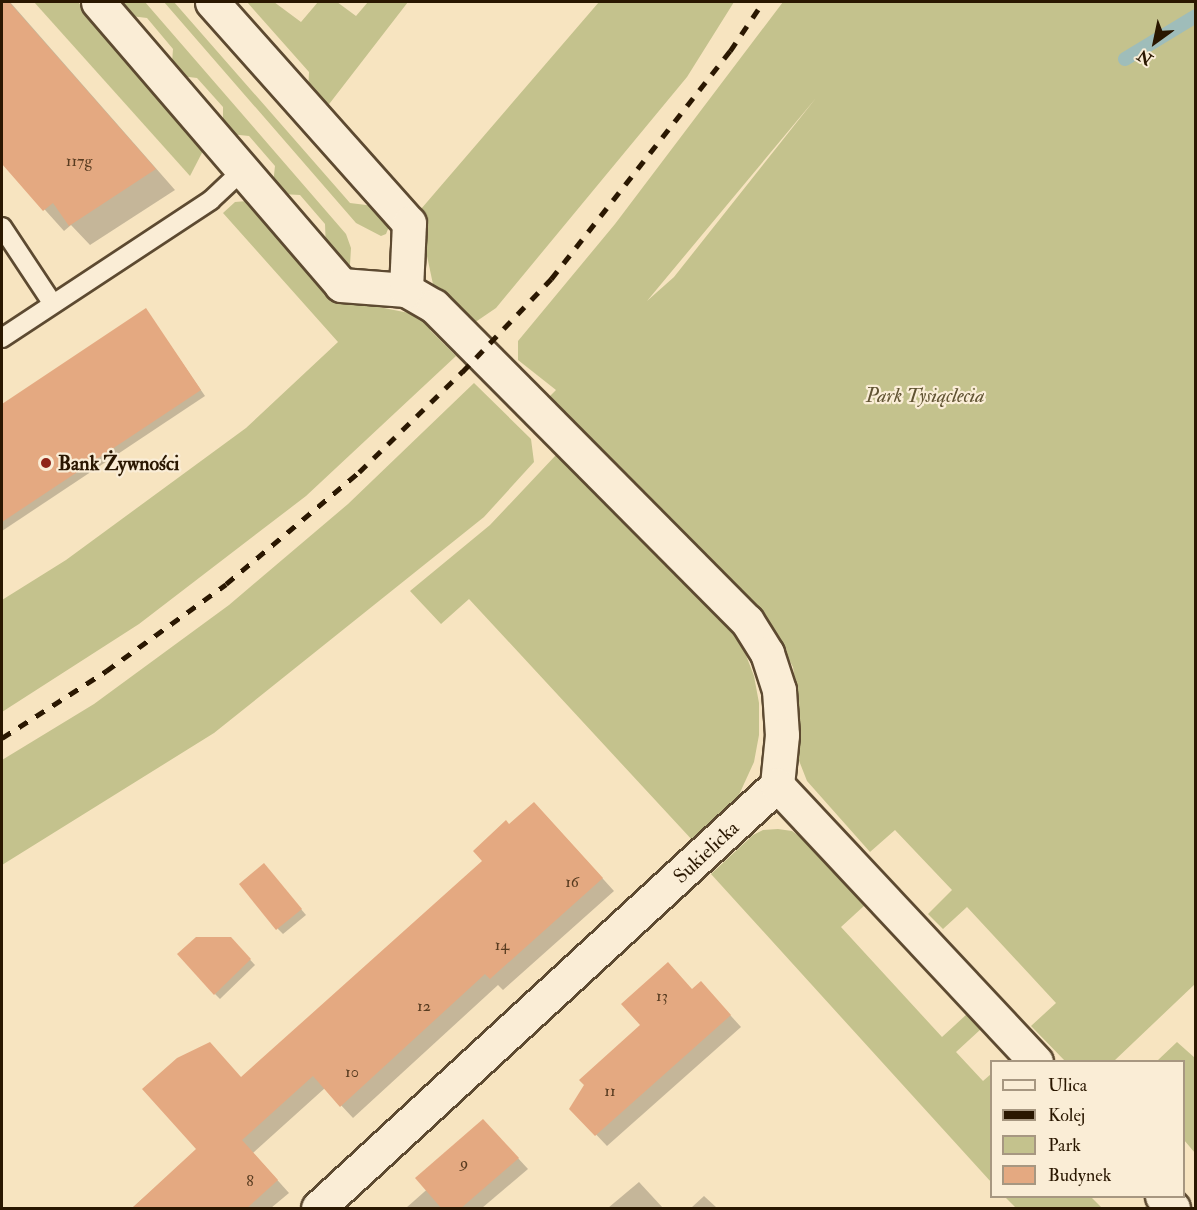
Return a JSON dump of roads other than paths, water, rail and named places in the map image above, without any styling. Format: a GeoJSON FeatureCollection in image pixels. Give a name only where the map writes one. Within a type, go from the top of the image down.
{"type":"FeatureCollection","features":[{"type":"Feature","properties":{"kind":"street"},"geometry":{"type":"LineString","coordinates":[[98,2],[341,285],[406,290],[434,306],[747,621],[767,653],[779,690],[782,735],[777,785],[1034,1060]]}},
{"type":"Feature","properties":{"kind":"street"},"geometry":{"type":"LineString","coordinates":[[212,2],[409,224],[406,290]]}},
{"type":"Feature","properties":{"kind":"street","name":"Sukielicka"},"geometry":{"type":"LineString","coordinates":[[318,1209],[777,785]]}},
{"type":"Feature","properties":{"kind":"lane"},"geometry":{"type":"LineString","coordinates":[[2,338],[211,201],[243,170]]}},
{"type":"Feature","properties":{"kind":"lane"},"geometry":{"type":"LineString","coordinates":[[2,227],[53,304]]}},
{"type":"Feature","properties":{"kind":"waterway"},"geometry":{"type":"LineString","coordinates":[[1125,59],[1196,16]]}},
{"type":"Feature","properties":{"kind":"railway"},"geometry":{"type":"LineString","coordinates":[[2,738],[106,671],[226,584],[359,472],[462,372],[551,279],[730,51],[763,2]]}},
{"type":"Feature","properties":{"kind":"place","name":"Bank Żywności"},"geometry":{"type":"Point","coordinates":[46,463]}},
{"type":"Feature","properties":{"kind":"park label","name":"Park Tysiąclecia"},"geometry":{"type":"Point","coordinates":[925,395]}}]}
